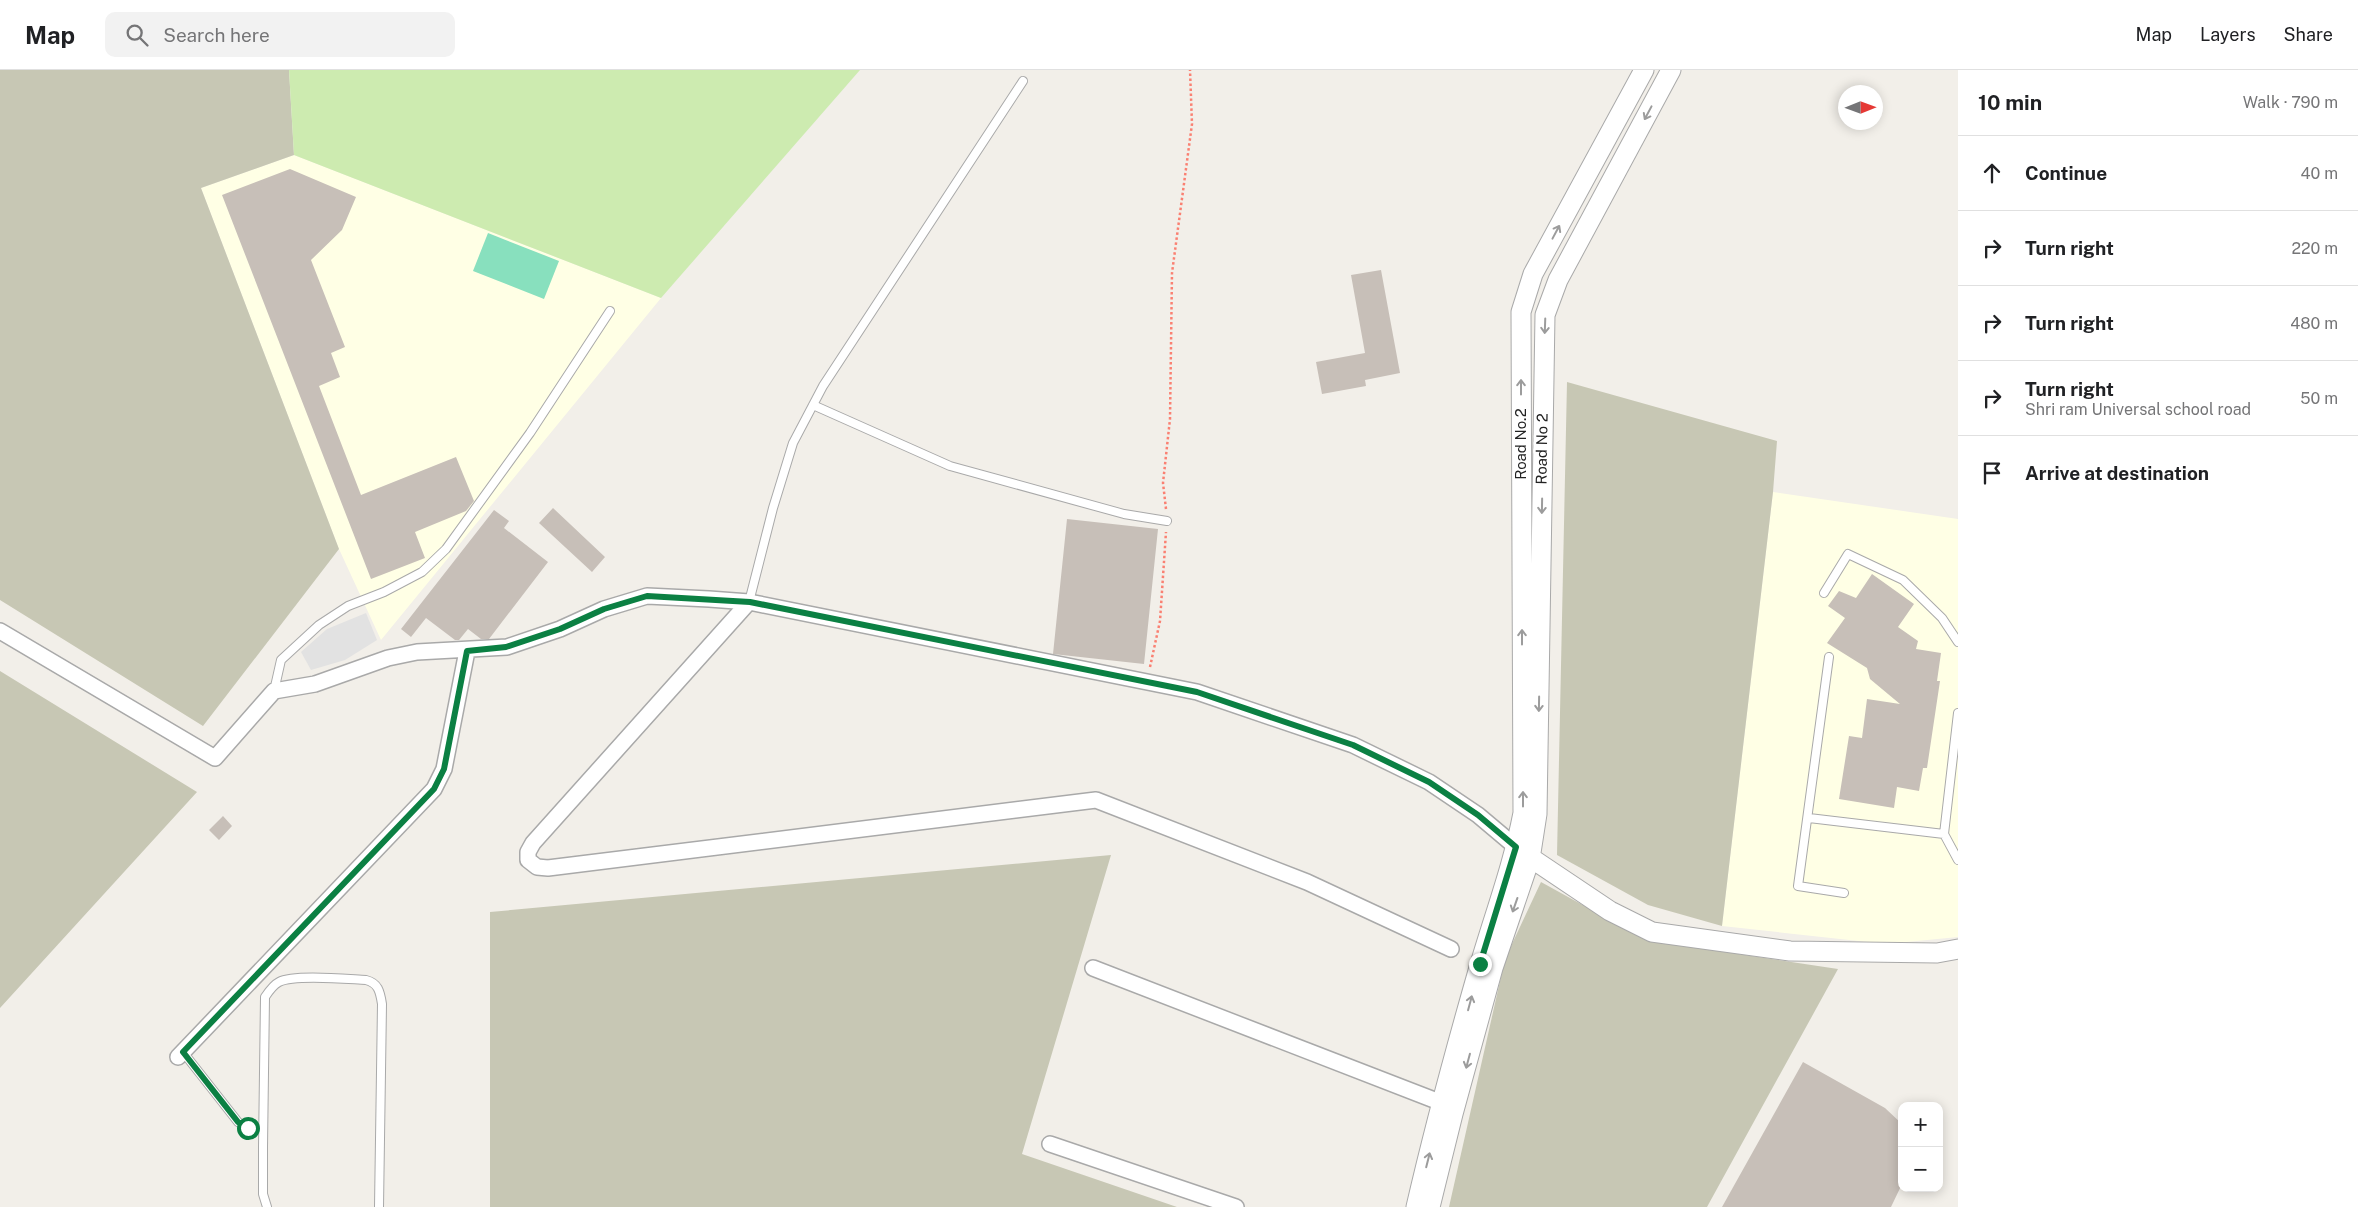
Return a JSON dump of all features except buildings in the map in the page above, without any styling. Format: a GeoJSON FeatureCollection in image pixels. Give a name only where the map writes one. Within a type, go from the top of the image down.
{"type":"FeatureCollection","features":[{"type":"Feature","properties":{"kind":"street","name":"Road No.2"},"geometry":{"type":"LineString","coordinates":[[1523,853],[1521,312],[1533,274],[1644,70]]}},
{"type":"Feature","properties":{"kind":"street","name":"Road No 2"},"geometry":{"type":"LineString","coordinates":[[1523,853],[1537,814],[1545,315],[1558,280],[1671,70]]}},
{"type":"Feature","properties":{"kind":"street"},"geometry":{"type":"LineString","coordinates":[[0,631],[215,758],[274,691],[315,684],[388,658],[417,652],[467,651],[506,647],[560,629],[604,609],[647,596],[750,602],[944,643],[1197,692],[1353,745],[1429,782],[1478,815],[1523,853],[1610,911],[1652,932],[1790,951],[1937,953],[1958,949]]}},
{"type":"Feature","properties":{"kind":"street"},"geometry":{"type":"LineString","coordinates":[[750,602],[533,843],[528,852],[528,860],[532,864],[548,868],[1096,800],[1308,882],[1451,949]]}},
{"type":"Feature","properties":{"kind":"street"},"geometry":{"type":"LineString","coordinates":[[181,1054],[434,789],[444,769],[467,651]]}},
{"type":"Feature","properties":{"kind":"street"},"geometry":{"type":"LineString","coordinates":[[1416,1207],[1480,964],[1523,853]]}},
{"type":"Feature","properties":{"kind":"street"},"geometry":{"type":"LineString","coordinates":[[1430,1207],[1523,853]]}},
{"type":"Feature","properties":{"kind":"street"},"geometry":{"type":"LineString","coordinates":[[1093,968],[1442,1103]]}},
{"type":"Feature","properties":{"kind":"street"},"geometry":{"type":"LineString","coordinates":[[1050,1144],[1236,1207]]}},
{"type":"Feature","properties":{"kind":"lane"},"geometry":{"type":"LineString","coordinates":[[750,602],[773,508],[790,452],[813,405],[823,386],[1023,81]]}},
{"type":"Feature","properties":{"kind":"lane"},"geometry":{"type":"LineString","coordinates":[[274,691],[281,660],[319,625],[348,606],[384,592],[422,572],[446,549],[493,487],[610,311]]}},
{"type":"Feature","properties":{"kind":"lane"},"geometry":{"type":"LineString","coordinates":[[813,405],[950,466],[1124,514],[1167,521]]}},
{"type":"Feature","properties":{"kind":"lane"},"geometry":{"type":"LineString","coordinates":[[1824,593],[1848,554],[1903,580],[1942,618],[1958,642]]}},
{"type":"Feature","properties":{"kind":"lane"},"geometry":{"type":"LineString","coordinates":[[1829,657],[1809,818],[1798,886],[1844,893]]}},
{"type":"Feature","properties":{"kind":"lane"},"geometry":{"type":"LineString","coordinates":[[1958,713],[1944,834],[1958,860]]}},
{"type":"Feature","properties":{"kind":"lane"},"geometry":{"type":"LineString","coordinates":[[1809,818],[1944,834]]}},
{"type":"Feature","properties":{"kind":"lane"},"geometry":{"type":"LineString","coordinates":[[266,1207],[263,1194],[264,1007],[265,997],[270,989],[286,979],[366,980],[374,982],[378,987],[382,1004],[379,1207]]}},
{"type":"Feature","properties":{"kind":"lane"},"geometry":{"type":"LineString","coordinates":[[181,1054],[238,1122],[248,1128],[263,1130]]}},
{"type":"Feature","properties":{"kind":"path"},"geometry":{"type":"LineString","coordinates":[[1146,681],[1160,620],[1167,521],[1164,483],[1170,419],[1172,273],[1192,124],[1190,70]]}},
{"type":"Feature","properties":{"kind":"shaded area"},"geometry":{"type":"Polygon","coordinates":[[[0,70],[289,70],[294,155],[201,188],[339,549],[203,726],[0,600],[0,70]]]}},
{"type":"Feature","properties":{"kind":"shaded area"},"geometry":{"type":"Polygon","coordinates":[[[294,155],[661,298],[381,640],[339,549],[201,188],[294,155]]]}},
{"type":"Feature","properties":{"kind":"shaded area"},"geometry":{"type":"Polygon","coordinates":[[[1567,382],[1777,441],[1773,492],[1722,926],[1648,905],[1557,855],[1567,382]]]}},
{"type":"Feature","properties":{"kind":"shaded area"},"geometry":{"type":"Polygon","coordinates":[[[1773,492],[1958,519],[1958,937],[1886,944],[1722,926],[1773,492]]]}},
{"type":"Feature","properties":{"kind":"shaded area"},"geometry":{"type":"Polygon","coordinates":[[[366,613],[377,640],[345,660],[311,670],[301,652],[327,629],[366,613]]]}},
{"type":"Feature","properties":{"kind":"shaded area"},"geometry":{"type":"Polygon","coordinates":[[[0,671],[197,792],[0,1008],[0,671]]]}},
{"type":"Feature","properties":{"kind":"shaded area"},"geometry":{"type":"Polygon","coordinates":[[[1111,855],[1022,1154],[1177,1207],[490,1207],[490,912],[1111,855]]]}},
{"type":"Feature","properties":{"kind":"shaded area"},"geometry":{"type":"Polygon","coordinates":[[[1541,882],[1646,940],[1838,969],[1707,1207],[1449,1207],[1505,959],[1541,882]]]}},
{"type":"Feature","properties":{"kind":"green space"},"geometry":{"type":"Polygon","coordinates":[[[289,70],[860,70],[661,298],[294,155],[289,70]]]}},
{"type":"Feature","properties":{"kind":"green space"},"geometry":{"type":"Polygon","coordinates":[[[488,233],[559,261],[544,299],[473,271],[488,233]]]}},
{"type":"Feature","properties":{"kind":"route"},"geometry":{"type":"LineString","coordinates":[[248,1128],[238,1122],[183,1052],[434,789],[444,769],[467,651],[506,647],[560,629],[604,609],[647,596],[750,602],[944,643],[1128,677],[1197,692],[1353,745],[1429,782],[1478,815],[1516,847],[1480,964]]}}]}
